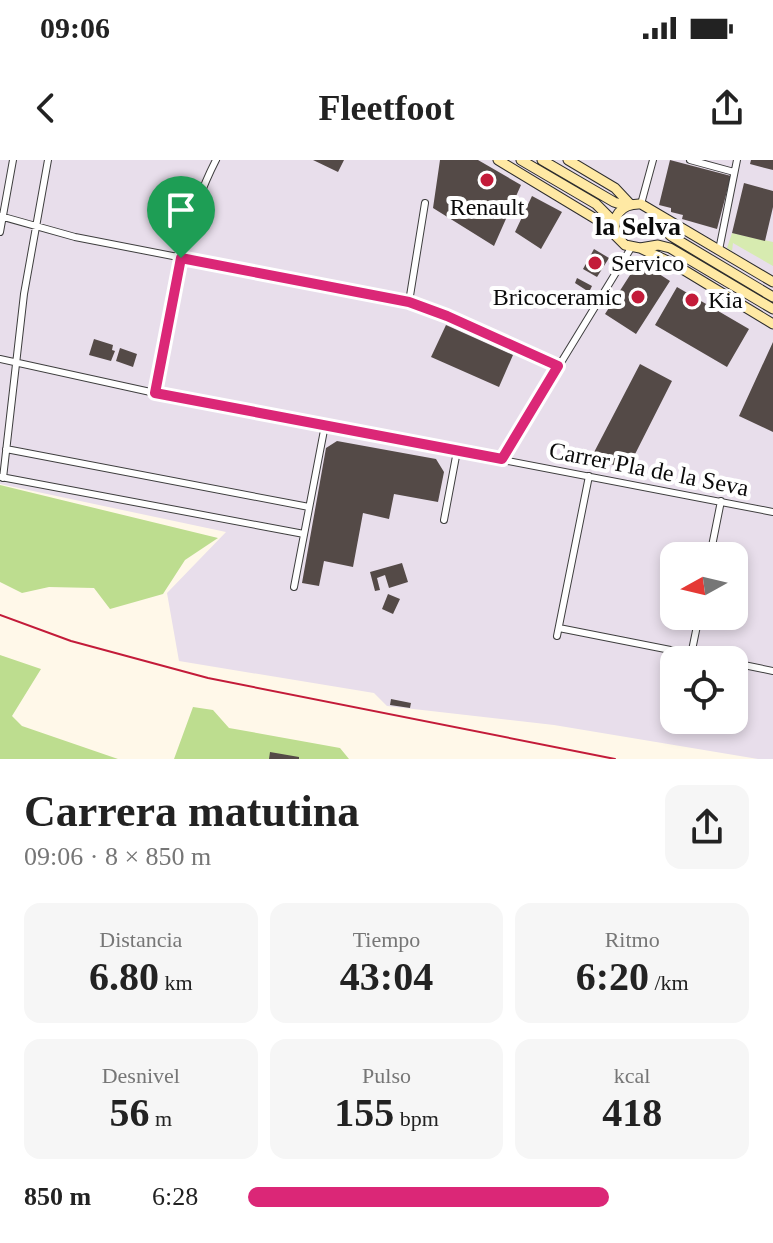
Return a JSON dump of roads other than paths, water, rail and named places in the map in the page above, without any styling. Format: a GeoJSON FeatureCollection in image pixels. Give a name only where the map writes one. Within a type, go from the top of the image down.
{"type":"FeatureCollection","features":[{"type":"Feature","properties":{"kind":"main road"},"geometry":{"type":"LineString","coordinates":[[498,160],[604,224],[619,240],[674,264],[773,324]]}},
{"type":"Feature","properties":{"kind":"main road"},"geometry":{"type":"LineString","coordinates":[[521,160],[596,204],[614,222],[619,240]]}},
{"type":"Feature","properties":{"kind":"main road"},"geometry":{"type":"LineString","coordinates":[[542,160],[614,202],[641,204],[773,282]]}},
{"type":"Feature","properties":{"kind":"main road"},"geometry":{"type":"LineString","coordinates":[[568,160],[615,188],[628,205]]}},
{"type":"Feature","properties":{"kind":"main road"},"geometry":{"type":"LineString","coordinates":[[614,222],[618,213],[628,205]]}},
{"type":"Feature","properties":{"kind":"main road"},"geometry":{"type":"LineString","coordinates":[[653,212],[658,224],[682,243],[773,297]]}},
{"type":"Feature","properties":{"kind":"main road"},"geometry":{"type":"LineString","coordinates":[[639,247],[655,237],[658,224]]}},
{"type":"Feature","properties":{"kind":"main road"},"geometry":{"type":"LineString","coordinates":[[639,247],[658,245],[670,248],[773,309]]}},
{"type":"Feature","properties":{"kind":"street"},"geometry":{"type":"LineString","coordinates":[[0,232],[13,160]]}},
{"type":"Feature","properties":{"kind":"street"},"geometry":{"type":"LineString","coordinates":[[48,160],[15,363],[1,477],[304,534]]}},
{"type":"Feature","properties":{"kind":"street"},"geometry":{"type":"LineString","coordinates":[[155,393],[181,258],[197,198],[216,160]]}},
{"type":"Feature","properties":{"kind":"street"},"geometry":{"type":"LineString","coordinates":[[641,204],[653,160]]}},
{"type":"Feature","properties":{"kind":"street"},"geometry":{"type":"LineString","coordinates":[[690,160],[734,172]]}},
{"type":"Feature","properties":{"kind":"street"},"geometry":{"type":"LineString","coordinates":[[719,250],[737,160]]}},
{"type":"Feature","properties":{"kind":"street"},"geometry":{"type":"LineString","coordinates":[[409,302],[425,203]]}},
{"type":"Feature","properties":{"kind":"street"},"geometry":{"type":"LineString","coordinates":[[1,216],[36,227],[181,258],[409,302],[558,366]]}},
{"type":"Feature","properties":{"kind":"street"},"geometry":{"type":"LineString","coordinates":[[502,459],[558,366],[639,247]]}},
{"type":"Feature","properties":{"kind":"street","name":"Carrer Pla de la Seva"},"geometry":{"type":"LineString","coordinates":[[0,359],[155,393],[773,512]]}},
{"type":"Feature","properties":{"kind":"street"},"geometry":{"type":"LineString","coordinates":[[294,587],[325,425]]}},
{"type":"Feature","properties":{"kind":"street"},"geometry":{"type":"LineString","coordinates":[[6,449],[309,507]]}},
{"type":"Feature","properties":{"kind":"street"},"geometry":{"type":"LineString","coordinates":[[444,520],[457,451]]}},
{"type":"Feature","properties":{"kind":"street"},"geometry":{"type":"LineString","coordinates":[[589,476],[558,632],[660,651]]}},
{"type":"Feature","properties":{"kind":"street"},"geometry":{"type":"LineString","coordinates":[[713,542],[721,501]]}},
{"type":"Feature","properties":{"kind":"street"},"geometry":{"type":"LineString","coordinates":[[748,666],[773,671]]}},
{"type":"Feature","properties":{"kind":"railway"},"geometry":{"type":"LineString","coordinates":[[0,615],[71,641],[208,678],[615,759]]}},
{"type":"Feature","properties":{"kind":"place","name":"Renault"},"geometry":{"type":"Point","coordinates":[487,180]}},
{"type":"Feature","properties":{"kind":"place","name":"Servico"},"geometry":{"type":"Point","coordinates":[595,263]}},
{"type":"Feature","properties":{"kind":"place","name":"Bricoceramic"},"geometry":{"type":"Point","coordinates":[638,297]}},
{"type":"Feature","properties":{"kind":"place","name":"Kia"},"geometry":{"type":"Point","coordinates":[692,300]}},
{"type":"Feature","properties":{"kind":"district","name":"la Selva"},"geometry":{"type":"Point","coordinates":[638,226]}}]}
